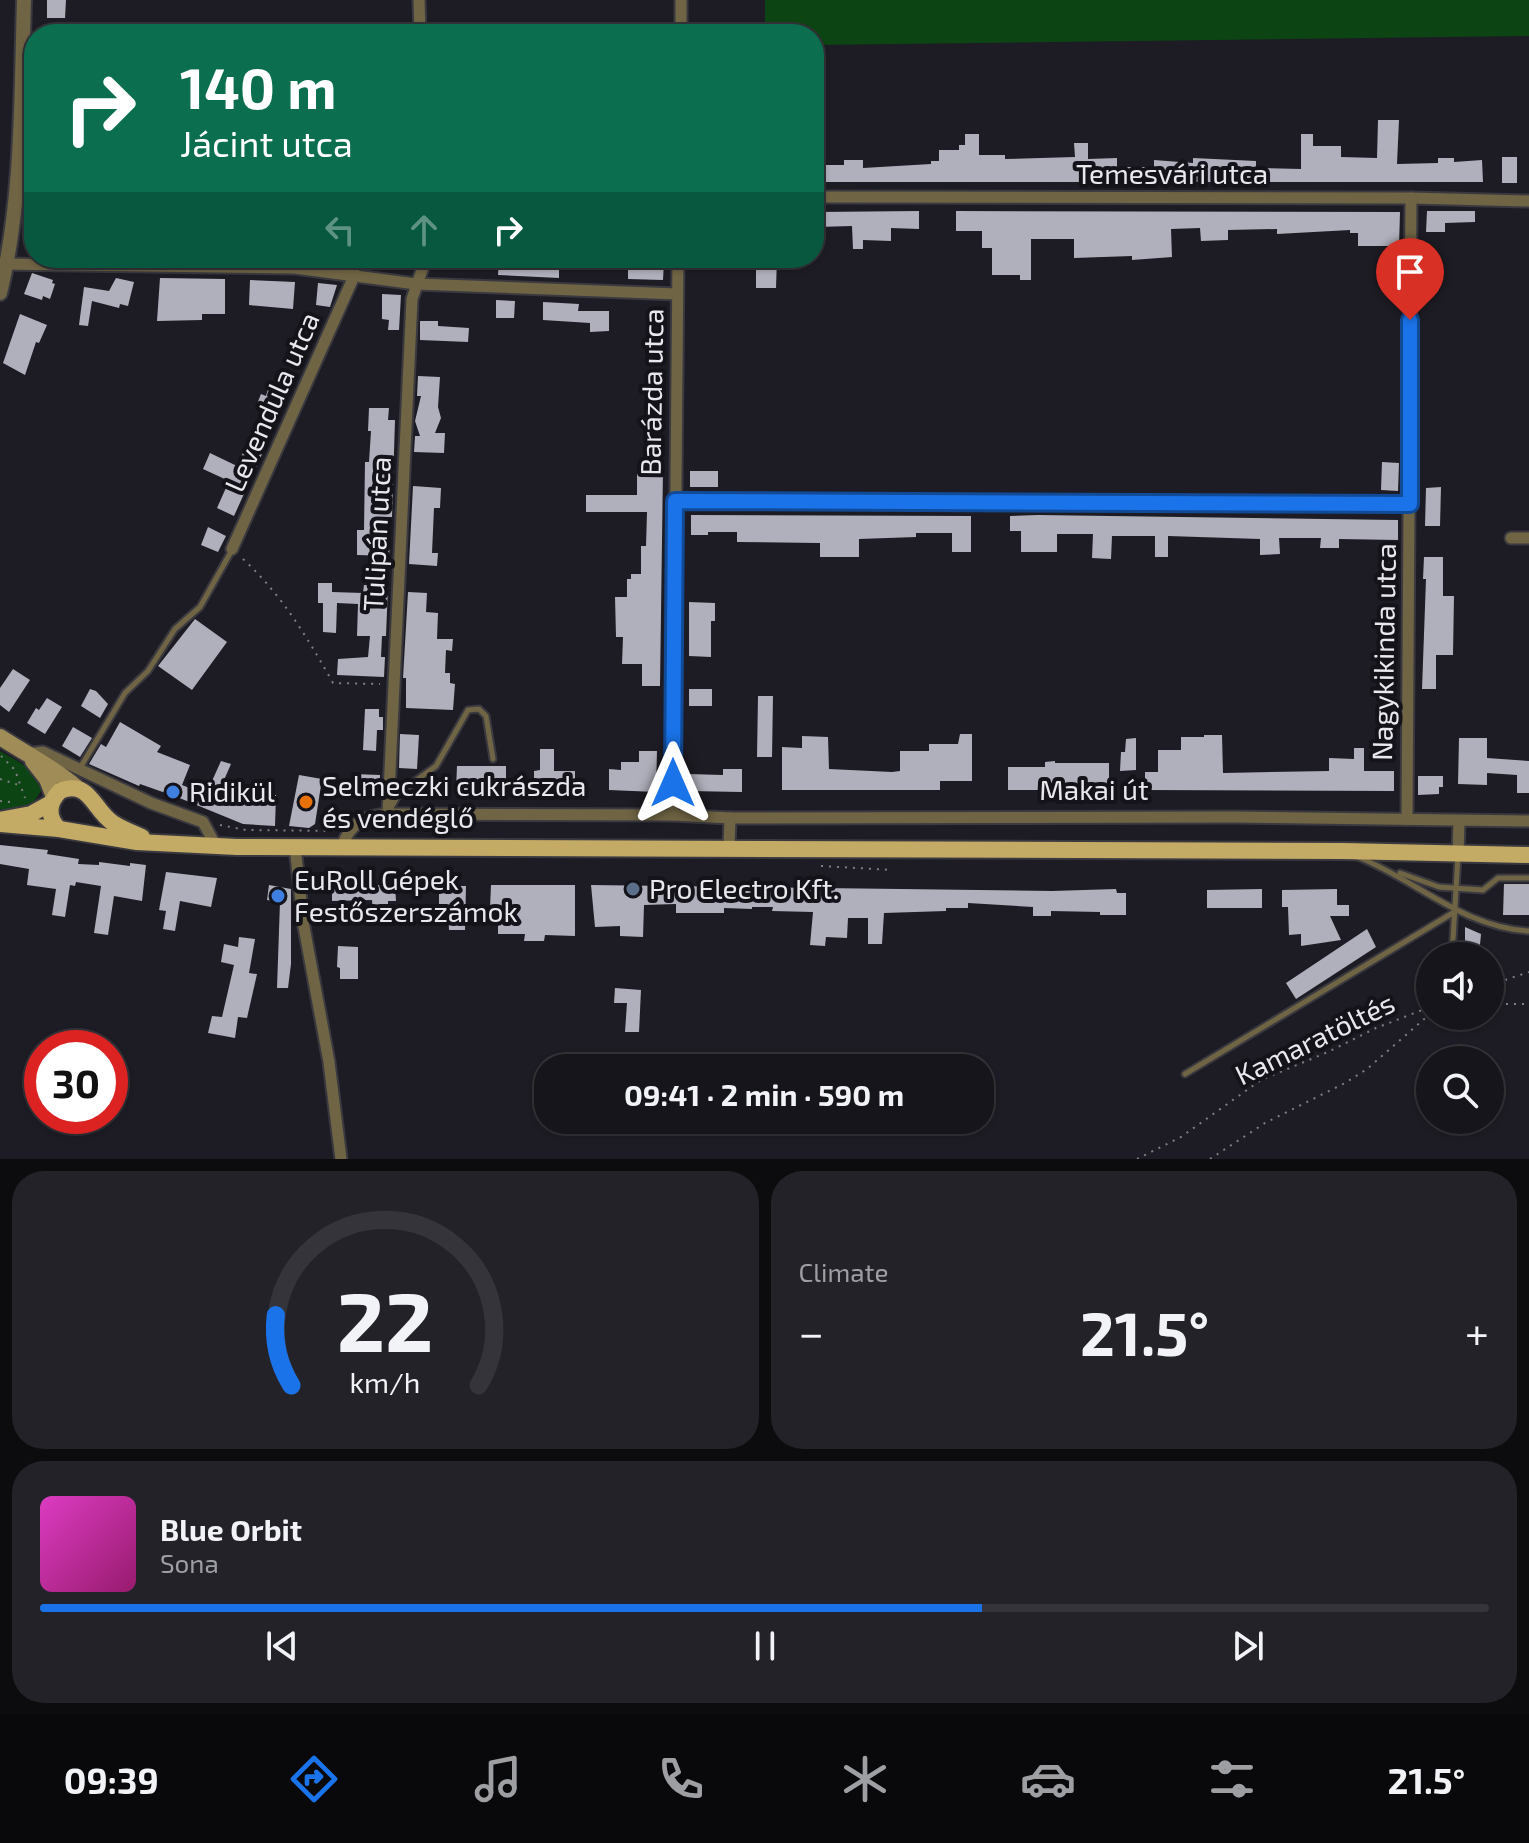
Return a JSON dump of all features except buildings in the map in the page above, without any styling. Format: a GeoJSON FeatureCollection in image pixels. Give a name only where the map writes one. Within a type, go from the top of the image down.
{"type":"FeatureCollection","features":[{"type":"Feature","properties":{"kind":"main road"},"geometry":{"type":"LineString","coordinates":[[0,737],[43,761],[76,787]]}},
{"type":"Feature","properties":{"kind":"main road"},"geometry":{"type":"LineString","coordinates":[[26,754],[47,779],[52,800],[50,814],[59,829]]}},
{"type":"Feature","properties":{"kind":"main road","name":"Makai út"},"geometry":{"type":"LineString","coordinates":[[0,822],[31,814],[68,788],[76,787],[89,793],[95,805],[112,823],[157,842]]}},
{"type":"Feature","properties":{"kind":"main road"},"geometry":{"type":"LineString","coordinates":[[80,832],[91,824],[95,805]]}},
{"type":"Feature","properties":{"kind":"main road","name":"Makai út"},"geometry":{"type":"LineString","coordinates":[[0,822],[137,842],[216,846],[295,847],[344,839],[729,847],[1529,855]]}},
{"type":"Feature","properties":{"kind":"street"},"geometry":{"type":"LineString","coordinates":[[0,293],[16,184],[24,0]]}},
{"type":"Feature","properties":{"kind":"street"},"geometry":{"type":"LineString","coordinates":[[419,0],[420,24]]}},
{"type":"Feature","properties":{"kind":"street"},"geometry":{"type":"LineString","coordinates":[[681,0],[681,24]]}},
{"type":"Feature","properties":{"kind":"street","name":"Temesvári utca"},"geometry":{"type":"LineString","coordinates":[[824,197],[1529,201]]}},
{"type":"Feature","properties":{"kind":"street","name":"Nagykikinda utca"},"geometry":{"type":"LineString","coordinates":[[1407,819],[1411,198]]}},
{"type":"Feature","properties":{"kind":"street"},"geometry":{"type":"LineString","coordinates":[[4,263],[24,263]]}},
{"type":"Feature","properties":{"kind":"street"},"geometry":{"type":"LineString","coordinates":[[295,268],[416,284],[677,294]]}},
{"type":"Feature","properties":{"kind":"street","name":"Tulipán utca"},"geometry":{"type":"LineString","coordinates":[[388,814],[412,299],[423,268]]}},
{"type":"Feature","properties":{"kind":"street","name":"Barázda utca"},"geometry":{"type":"LineString","coordinates":[[673,815],[678,268]]}},
{"type":"Feature","properties":{"kind":"street","name":"Levendula utca"},"geometry":{"type":"LineString","coordinates":[[232,549],[355,274]]}},
{"type":"Feature","properties":{"kind":"street"},"geometry":{"type":"LineString","coordinates":[[675,501],[1410,504]]}},
{"type":"Feature","properties":{"kind":"street"},"geometry":{"type":"LineString","coordinates":[[1511,538],[1529,538]]}},
{"type":"Feature","properties":{"kind":"street"},"geometry":{"type":"LineString","coordinates":[[26,754],[43,752],[151,803],[203,822],[216,846]]}},
{"type":"Feature","properties":{"kind":"street","name":"Makai út"},"geometry":{"type":"LineString","coordinates":[[344,839],[364,819],[388,814],[1529,821]]}},
{"type":"Feature","properties":{"kind":"street"},"geometry":{"type":"LineString","coordinates":[[729,847],[730,818]]}},
{"type":"Feature","properties":{"kind":"street"},"geometry":{"type":"LineString","coordinates":[[1458,855],[1459,821]]}},
{"type":"Feature","properties":{"kind":"street"},"geometry":{"type":"LineString","coordinates":[[295,847],[304,927],[329,1062],[341,1159]]}},
{"type":"Feature","properties":{"kind":"lane"},"geometry":{"type":"LineString","coordinates":[[80,768],[125,693],[148,671],[175,629],[200,607],[232,549]]}},
{"type":"Feature","properties":{"kind":"lane"},"geometry":{"type":"LineString","coordinates":[[388,814],[400,792],[436,766],[468,710],[479,709],[486,716],[493,759]]}},
{"type":"Feature","properties":{"kind":"lane"},"geometry":{"type":"LineString","coordinates":[[1343,851],[1439,887],[1483,890],[1498,878],[1529,878]]}},
{"type":"Feature","properties":{"kind":"lane"},"geometry":{"type":"LineString","coordinates":[[1453,942],[1458,855]]}},
{"type":"Feature","properties":{"kind":"lane"},"geometry":{"type":"LineString","coordinates":[[1387,869],[1456,911],[1501,929],[1529,931]]}},
{"type":"Feature","properties":{"kind":"lane"},"geometry":{"type":"LineString","coordinates":[[1185,1074],[1456,911]]}},
{"type":"Feature","properties":{"kind":"path"},"geometry":{"type":"LineString","coordinates":[[232,549],[268,583],[300,624],[333,683],[394,684]]}},
{"type":"Feature","properties":{"kind":"path"},"geometry":{"type":"LineString","coordinates":[[0,756],[15,770],[27,805]]}},
{"type":"Feature","properties":{"kind":"path"},"geometry":{"type":"LineString","coordinates":[[0,779],[23,786]]}},
{"type":"Feature","properties":{"kind":"path"},"geometry":{"type":"LineString","coordinates":[[203,822],[231,829],[344,839]]}},
{"type":"Feature","properties":{"kind":"path"},"geometry":{"type":"LineString","coordinates":[[1504,980],[1529,972]]}},
{"type":"Feature","properties":{"kind":"path"},"geometry":{"type":"LineString","coordinates":[[1504,1004],[1529,1004]]}},
{"type":"Feature","properties":{"kind":"path","name":"Kamaratöltés"},"geometry":{"type":"LineString","coordinates":[[1137,1159],[1181,1137],[1261,1080],[1416,1012]]}},
{"type":"Feature","properties":{"kind":"path"},"geometry":{"type":"LineString","coordinates":[[1210,1159],[1265,1123],[1367,1069],[1416,1026]]}},
{"type":"Feature","properties":{"kind":"green space"},"geometry":{"type":"Polygon","coordinates":[[[765,0],[1529,0],[1529,36],[824,45],[824,24],[765,24],[765,0]]]}},
{"type":"Feature","properties":{"kind":"green space"},"geometry":{"type":"Polygon","coordinates":[[[0,751],[25,766],[39,783],[41,791],[33,803],[8,810],[0,809],[0,751]]]}},
{"type":"Feature","properties":{"kind":"place","name":"Ridikül"},"geometry":{"type":"Point","coordinates":[173,792]}},
{"type":"Feature","properties":{"kind":"place","name":"Selmeczki cukrászda és vendéglő"},"geometry":{"type":"Point","coordinates":[306,802]}},
{"type":"Feature","properties":{"kind":"place","name":"Pro Electro Kft."},"geometry":{"type":"Point","coordinates":[633,889]}},
{"type":"Feature","properties":{"kind":"place","name":"EuRoll Gépek Festőszerszámok"},"geometry":{"type":"Point","coordinates":[278,896]}},
{"type":"Feature","properties":{"kind":"route"},"geometry":{"type":"LineString","coordinates":[[673,783],[675,501],[1410,504],[1410,320]]}}]}
